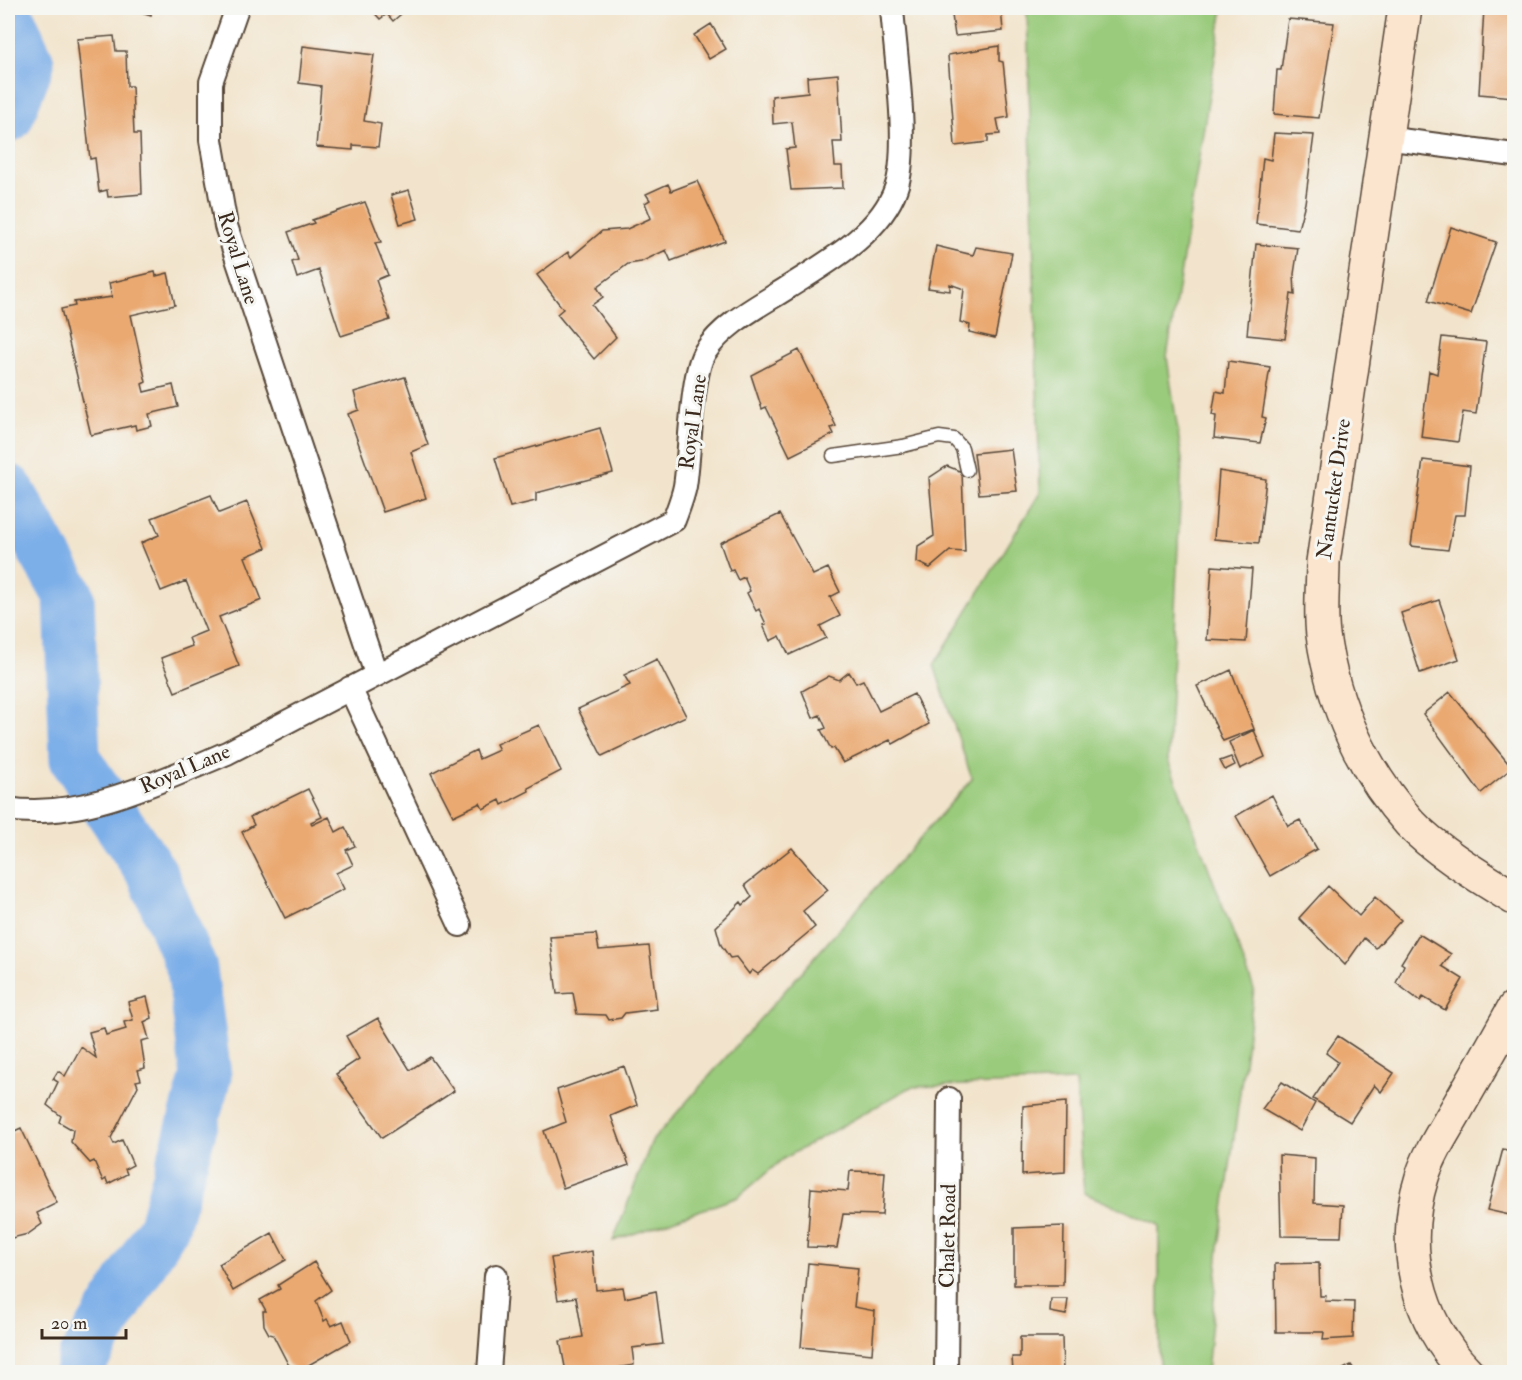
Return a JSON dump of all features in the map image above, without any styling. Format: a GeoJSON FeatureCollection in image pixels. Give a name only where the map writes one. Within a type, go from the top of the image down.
{"type":"FeatureCollection","features":[{"type":"Feature","properties":{"kind":"street","name":"Royal Lane"},"geometry":{"type":"LineString","coordinates":[[237,8],[211,82],[211,140],[225,226],[376,674]]}},
{"type":"Feature","properties":{"kind":"street","name":"Royal Lane"},"geometry":{"type":"LineString","coordinates":[[8,809],[27,812],[77,805],[134,791],[227,753],[674,520],[685,488],[698,377],[704,353],[722,330],[813,272],[861,236],[883,211],[896,188],[902,151],[892,8]]}},
{"type":"Feature","properties":{"kind":"street","name":"Nantucket Drive"},"geometry":{"type":"LineString","coordinates":[[1405,8],[1323,562],[1322,633],[1337,702],[1368,767],[1411,824],[1469,870],[1515,898]]}},
{"type":"Feature","properties":{"kind":"street"},"geometry":{"type":"LineString","coordinates":[[1385,138],[1515,154]]}},
{"type":"Feature","properties":{"kind":"street"},"geometry":{"type":"LineString","coordinates":[[350,688],[460,925]]}},
{"type":"Feature","properties":{"kind":"street"},"geometry":{"type":"LineString","coordinates":[[1467,1372],[1441,1341],[1424,1308],[1414,1273],[1411,1237],[1422,1175],[1434,1149],[1515,1008]]}},
{"type":"Feature","properties":{"kind":"street","name":"Chalet Road"},"geometry":{"type":"LineString","coordinates":[[946,1372],[949,1099]]}},
{"type":"Feature","properties":{"kind":"street"},"geometry":{"type":"LineString","coordinates":[[489,1372],[496,1276]]}},
{"type":"Feature","properties":{"kind":"lane"},"geometry":{"type":"LineString","coordinates":[[833,456],[903,446],[939,437],[954,439],[962,448],[967,470]]}},
{"type":"Feature","properties":{"kind":"green space"},"geometry":{"type":"Polygon","coordinates":[[[1027,8],[1223,8],[1167,357],[1182,460],[1168,760],[1254,989],[1219,1247],[1207,1372],[1159,1372],[1159,1225],[1084,1193],[1076,1081],[911,1087],[783,1159],[738,1197],[613,1241],[652,1141],[972,779],[934,665],[1040,493],[1027,8]]]}},
{"type":"Feature","properties":{"kind":"building"},"geometry":{"type":"Polygon","coordinates":[[[129,8],[152,8],[151,15],[129,8]]]}},
{"type":"Feature","properties":{"kind":"building"},"geometry":{"type":"Polygon","coordinates":[[[370,8],[408,8],[393,21],[387,14],[380,19],[370,8]]]}},
{"type":"Feature","properties":{"kind":"building"},"geometry":{"type":"Polygon","coordinates":[[[951,8],[1001,8],[1003,31],[955,36],[951,8]]]}},
{"type":"Feature","properties":{"kind":"building"},"geometry":{"type":"Polygon","coordinates":[[[1484,8],[1514,8],[1514,97],[1479,94],[1484,8]]]}},
{"type":"Feature","properties":{"kind":"building"},"geometry":{"type":"Polygon","coordinates":[[[1288,19],[1334,23],[1319,118],[1274,114],[1277,70],[1281,70],[1288,19]]]}},
{"type":"Feature","properties":{"kind":"building"},"geometry":{"type":"Polygon","coordinates":[[[711,24],[726,49],[709,59],[694,35],[711,24]]]}},
{"type":"Feature","properties":{"kind":"building"},"geometry":{"type":"Polygon","coordinates":[[[114,36],[116,51],[126,51],[127,86],[132,86],[134,134],[140,134],[142,194],[108,197],[107,190],[99,192],[95,158],[90,159],[77,39],[114,36]]]}},
{"type":"Feature","properties":{"kind":"building"},"geometry":{"type":"Polygon","coordinates":[[[303,46],[374,55],[364,121],[381,124],[378,147],[353,145],[353,150],[316,147],[321,86],[299,83],[303,46]]]}},
{"type":"Feature","properties":{"kind":"building"},"geometry":{"type":"Polygon","coordinates":[[[999,46],[999,61],[1003,62],[1009,117],[997,119],[1000,134],[988,135],[988,142],[955,146],[948,55],[999,46]]]}},
{"type":"Feature","properties":{"kind":"building"},"geometry":{"type":"Polygon","coordinates":[[[838,74],[842,142],[833,142],[835,166],[842,166],[843,188],[791,190],[786,149],[795,148],[792,122],[773,124],[772,96],[808,92],[807,77],[838,74]]]}},
{"type":"Feature","properties":{"kind":"building"},"geometry":{"type":"Polygon","coordinates":[[[1274,133],[1314,135],[1305,203],[1298,229],[1256,224],[1263,158],[1271,160],[1274,133]]]}},
{"type":"Feature","properties":{"kind":"building"},"geometry":{"type":"Polygon","coordinates":[[[697,181],[725,241],[671,261],[666,250],[641,262],[628,264],[597,287],[603,297],[592,305],[616,337],[594,359],[557,314],[563,309],[537,275],[568,252],[571,257],[602,231],[627,229],[651,218],[645,203],[650,200],[646,194],[668,184],[671,191],[697,181]]]}},
{"type":"Feature","properties":{"kind":"building"},"geometry":{"type":"Polygon","coordinates":[[[409,190],[418,219],[400,224],[391,195],[409,190]]]}},
{"type":"Feature","properties":{"kind":"building"},"geometry":{"type":"Polygon","coordinates":[[[365,202],[381,242],[375,243],[388,275],[376,280],[390,320],[341,336],[319,270],[297,278],[292,262],[298,260],[288,232],[314,223],[312,220],[365,202]]]}},
{"type":"Feature","properties":{"kind":"building"},"geometry":{"type":"Polygon","coordinates":[[[1451,227],[1496,242],[1471,314],[1428,301],[1451,227]]]}},
{"type":"Feature","properties":{"kind":"building"},"geometry":{"type":"Polygon","coordinates":[[[1256,244],[1298,248],[1294,274],[1295,295],[1291,294],[1285,339],[1247,335],[1256,244]]]}},
{"type":"Feature","properties":{"kind":"building"},"geometry":{"type":"Polygon","coordinates":[[[936,246],[973,255],[976,247],[1012,253],[995,338],[969,332],[970,325],[960,322],[964,289],[950,284],[950,291],[928,288],[936,246]]]}},
{"type":"Feature","properties":{"kind":"building"},"geometry":{"type":"Polygon","coordinates":[[[155,272],[156,276],[168,273],[175,305],[131,315],[146,382],[142,384],[144,392],[173,385],[178,407],[149,414],[152,426],[136,430],[135,425],[91,435],[61,309],[75,306],[74,302],[112,297],[109,283],[155,272]]]}},
{"type":"Feature","properties":{"kind":"building"},"geometry":{"type":"Polygon","coordinates":[[[1442,337],[1486,342],[1476,414],[1463,412],[1458,442],[1421,437],[1429,371],[1437,374],[1442,337]]]}},
{"type":"Feature","properties":{"kind":"building"},"geometry":{"type":"Polygon","coordinates":[[[799,350],[836,426],[831,428],[834,434],[790,456],[766,407],[762,409],[751,375],[799,350]]]}},
{"type":"Feature","properties":{"kind":"building"},"geometry":{"type":"Polygon","coordinates":[[[1228,361],[1270,367],[1262,417],[1266,418],[1260,443],[1214,438],[1216,416],[1212,415],[1216,391],[1225,393],[1228,361]]]}},
{"type":"Feature","properties":{"kind":"building"},"geometry":{"type":"Polygon","coordinates":[[[405,377],[428,445],[411,452],[426,498],[383,512],[348,414],[359,410],[354,392],[405,377]]]}},
{"type":"Feature","properties":{"kind":"building"},"geometry":{"type":"Polygon","coordinates":[[[600,428],[613,473],[536,493],[536,501],[510,507],[495,458],[600,428]]]}},
{"type":"Feature","properties":{"kind":"building"},"geometry":{"type":"Polygon","coordinates":[[[1011,449],[1017,491],[979,494],[974,453],[1011,449]]]}},
{"type":"Feature","properties":{"kind":"building"},"geometry":{"type":"Polygon","coordinates":[[[1423,460],[1470,466],[1465,515],[1455,515],[1448,550],[1411,546],[1423,460]]]}},
{"type":"Feature","properties":{"kind":"building"},"geometry":{"type":"Polygon","coordinates":[[[947,466],[962,472],[965,552],[950,551],[930,568],[917,562],[918,546],[934,536],[929,478],[947,466]]]}},
{"type":"Feature","properties":{"kind":"building"},"geometry":{"type":"Polygon","coordinates":[[[1219,471],[1266,479],[1259,543],[1214,539],[1219,471]]]}},
{"type":"Feature","properties":{"kind":"building"},"geometry":{"type":"Polygon","coordinates":[[[211,495],[219,513],[247,502],[266,548],[245,557],[262,600],[219,617],[239,666],[175,692],[161,658],[192,646],[189,638],[206,631],[186,581],[161,591],[141,543],[159,535],[152,518],[211,495]]]}},
{"type":"Feature","properties":{"kind":"building"},"geometry":{"type":"Polygon","coordinates":[[[780,514],[813,575],[828,568],[840,592],[830,597],[840,616],[820,626],[826,638],[789,655],[780,636],[770,641],[759,609],[756,611],[747,593],[750,591],[744,577],[738,580],[733,570],[730,571],[720,543],[780,514]]]}},
{"type":"Feature","properties":{"kind":"building"},"geometry":{"type":"Polygon","coordinates":[[[1212,566],[1252,569],[1246,642],[1207,640],[1212,566]]]}},
{"type":"Feature","properties":{"kind":"building"},"geometry":{"type":"Polygon","coordinates":[[[1439,600],[1459,659],[1420,673],[1401,613],[1439,600]]]}},
{"type":"Feature","properties":{"kind":"building"},"geometry":{"type":"Polygon","coordinates":[[[657,659],[686,716],[602,756],[578,709],[630,685],[624,675],[657,659]]]}},
{"type":"Feature","properties":{"kind":"building"},"geometry":{"type":"Polygon","coordinates":[[[1231,670],[1254,729],[1223,741],[1197,686],[1231,670]]]}},
{"type":"Feature","properties":{"kind":"building"},"geometry":{"type":"Polygon","coordinates":[[[849,672],[856,683],[863,680],[879,711],[914,694],[929,724],[893,744],[890,740],[843,763],[834,748],[831,749],[821,730],[826,728],[820,715],[813,718],[802,691],[829,676],[839,680],[849,672]]]}},
{"type":"Feature","properties":{"kind":"building"},"geometry":{"type":"Polygon","coordinates":[[[1450,692],[1512,768],[1481,793],[1423,714],[1450,692]]]}},
{"type":"Feature","properties":{"kind":"building"},"geometry":{"type":"Polygon","coordinates":[[[539,725],[561,771],[502,805],[500,800],[483,809],[480,803],[453,816],[431,773],[476,750],[479,759],[499,750],[496,744],[539,725]]]}},
{"type":"Feature","properties":{"kind":"building"},"geometry":{"type":"Polygon","coordinates":[[[1254,730],[1265,757],[1240,769],[1229,742],[1254,730]]]}},
{"type":"Feature","properties":{"kind":"building"},"geometry":{"type":"Polygon","coordinates":[[[1231,757],[1235,765],[1225,770],[1220,761],[1231,757]]]}},
{"type":"Feature","properties":{"kind":"building"},"geometry":{"type":"Polygon","coordinates":[[[308,789],[322,817],[311,822],[312,825],[329,817],[336,832],[345,827],[355,846],[346,850],[353,865],[336,873],[344,889],[285,918],[242,832],[254,825],[250,817],[308,789]]]}},
{"type":"Feature","properties":{"kind":"building"},"geometry":{"type":"Polygon","coordinates":[[[1272,795],[1288,826],[1300,820],[1317,849],[1270,876],[1236,816],[1272,795]]]}},
{"type":"Feature","properties":{"kind":"building"},"geometry":{"type":"Polygon","coordinates":[[[792,848],[828,890],[803,911],[815,927],[758,974],[752,970],[749,974],[736,957],[730,958],[721,945],[716,927],[741,902],[743,905],[752,897],[745,885],[792,848]]]}},
{"type":"Feature","properties":{"kind":"building"},"geometry":{"type":"Polygon","coordinates":[[[1328,886],[1359,916],[1375,897],[1401,920],[1376,948],[1364,938],[1345,965],[1299,918],[1328,886]]]}},
{"type":"Feature","properties":{"kind":"building"},"geometry":{"type":"Polygon","coordinates":[[[596,934],[599,950],[649,946],[657,1009],[625,1013],[621,1018],[609,1020],[606,1015],[577,1014],[573,993],[557,994],[550,937],[596,934]]]}},
{"type":"Feature","properties":{"kind":"building"},"geometry":{"type":"Polygon","coordinates":[[[1419,934],[1451,954],[1442,966],[1463,979],[1445,1010],[1423,997],[1420,1001],[1396,983],[1404,965],[1401,963],[1419,934]]]}},
{"type":"Feature","properties":{"kind":"building"},"geometry":{"type":"Polygon","coordinates":[[[147,997],[152,1018],[144,1022],[149,1039],[141,1041],[145,1068],[138,1070],[141,1080],[136,1081],[138,1086],[111,1138],[114,1144],[122,1140],[133,1165],[125,1169],[127,1174],[108,1184],[106,1179],[103,1181],[94,1161],[90,1163],[71,1142],[73,1130],[59,1122],[61,1116],[47,1105],[58,1082],[53,1079],[58,1071],[65,1076],[81,1047],[96,1058],[89,1032],[104,1028],[106,1035],[126,1029],[124,1022],[133,1020],[128,1002],[147,997]]]}},
{"type":"Feature","properties":{"kind":"building"},"geometry":{"type":"Polygon","coordinates":[[[378,1018],[410,1070],[430,1057],[454,1091],[382,1138],[336,1074],[359,1059],[346,1036],[378,1018]]]}},
{"type":"Feature","properties":{"kind":"building"},"geometry":{"type":"Polygon","coordinates":[[[1338,1036],[1394,1073],[1381,1092],[1374,1085],[1350,1122],[1313,1099],[1338,1062],[1326,1053],[1338,1036]]]}},
{"type":"Feature","properties":{"kind":"building"},"geometry":{"type":"Polygon","coordinates":[[[624,1066],[637,1105],[611,1116],[629,1165],[563,1188],[544,1131],[566,1122],[557,1090],[624,1066]]]}},
{"type":"Feature","properties":{"kind":"building"},"geometry":{"type":"Polygon","coordinates":[[[1282,1082],[1315,1103],[1300,1131],[1262,1109],[1282,1082]]]}},
{"type":"Feature","properties":{"kind":"building"},"geometry":{"type":"Polygon","coordinates":[[[1066,1102],[1065,1172],[1022,1175],[1023,1106],[1066,1102]]]}},
{"type":"Feature","properties":{"kind":"building"},"geometry":{"type":"Polygon","coordinates":[[[21,1128],[57,1203],[37,1213],[42,1224],[28,1234],[12,1238],[8,1230],[8,1134],[21,1128]]]}},
{"type":"Feature","properties":{"kind":"building"},"geometry":{"type":"Polygon","coordinates":[[[1503,1149],[1514,1152],[1514,1216],[1487,1210],[1503,1149]]]}},
{"type":"Feature","properties":{"kind":"building"},"geometry":{"type":"Polygon","coordinates":[[[1279,1155],[1315,1158],[1314,1203],[1343,1205],[1341,1237],[1281,1236],[1279,1155]]]}},
{"type":"Feature","properties":{"kind":"building"},"geometry":{"type":"Polygon","coordinates":[[[850,1171],[885,1172],[882,1215],[843,1214],[837,1248],[807,1247],[811,1188],[848,1191],[850,1171]]]}},
{"type":"Feature","properties":{"kind":"building"},"geometry":{"type":"Polygon","coordinates":[[[1064,1226],[1063,1285],[1014,1285],[1014,1228],[1064,1226]]]}},
{"type":"Feature","properties":{"kind":"building"},"geometry":{"type":"Polygon","coordinates":[[[272,1233],[286,1260],[233,1291],[219,1264],[272,1233]]]}},
{"type":"Feature","properties":{"kind":"building"},"geometry":{"type":"Polygon","coordinates":[[[592,1251],[596,1290],[623,1287],[625,1298],[656,1291],[663,1344],[632,1348],[634,1365],[593,1372],[566,1372],[560,1341],[583,1337],[576,1297],[558,1300],[551,1258],[592,1251]]]}},
{"type":"Feature","properties":{"kind":"building"},"geometry":{"type":"Polygon","coordinates":[[[314,1262],[331,1290],[316,1301],[324,1321],[327,1319],[331,1326],[343,1321],[351,1341],[298,1371],[288,1364],[273,1335],[269,1334],[264,1325],[263,1311],[266,1311],[260,1300],[280,1289],[278,1285],[314,1262]]]}},
{"type":"Feature","properties":{"kind":"building"},"geometry":{"type":"Polygon","coordinates":[[[808,1263],[858,1268],[854,1307],[875,1311],[872,1354],[801,1347],[808,1263]]]}},
{"type":"Feature","properties":{"kind":"building"},"geometry":{"type":"Polygon","coordinates":[[[1319,1263],[1320,1296],[1326,1296],[1325,1301],[1354,1302],[1353,1338],[1323,1340],[1324,1332],[1276,1332],[1275,1264],[1319,1263]]]}},
{"type":"Feature","properties":{"kind":"building"},"geometry":{"type":"Polygon","coordinates":[[[1051,1299],[1068,1299],[1066,1315],[1050,1312],[1051,1299]]]}},
{"type":"Feature","properties":{"kind":"building"},"geometry":{"type":"Polygon","coordinates":[[[1514,1307],[1514,1319],[1508,1315],[1514,1307]]]}},
{"type":"Feature","properties":{"kind":"building"},"geometry":{"type":"Polygon","coordinates":[[[1020,1337],[1062,1337],[1063,1372],[1013,1372],[1012,1357],[1020,1357],[1020,1337]]]}},
{"type":"Feature","properties":{"kind":"building"},"geometry":{"type":"Polygon","coordinates":[[[1351,1365],[1356,1372],[1338,1372],[1351,1365]]]}},
{"type":"Feature","properties":{"kind":"waterway"},"geometry":{"type":"LineString","coordinates":[[8,14],[29,63],[8,117]]}},
{"type":"Feature","properties":{"kind":"waterway"},"geometry":{"type":"LineString","coordinates":[[8,489],[69,596],[75,759],[152,873],[192,969],[206,1076],[164,1226],[83,1359],[80,1372]]}}]}
